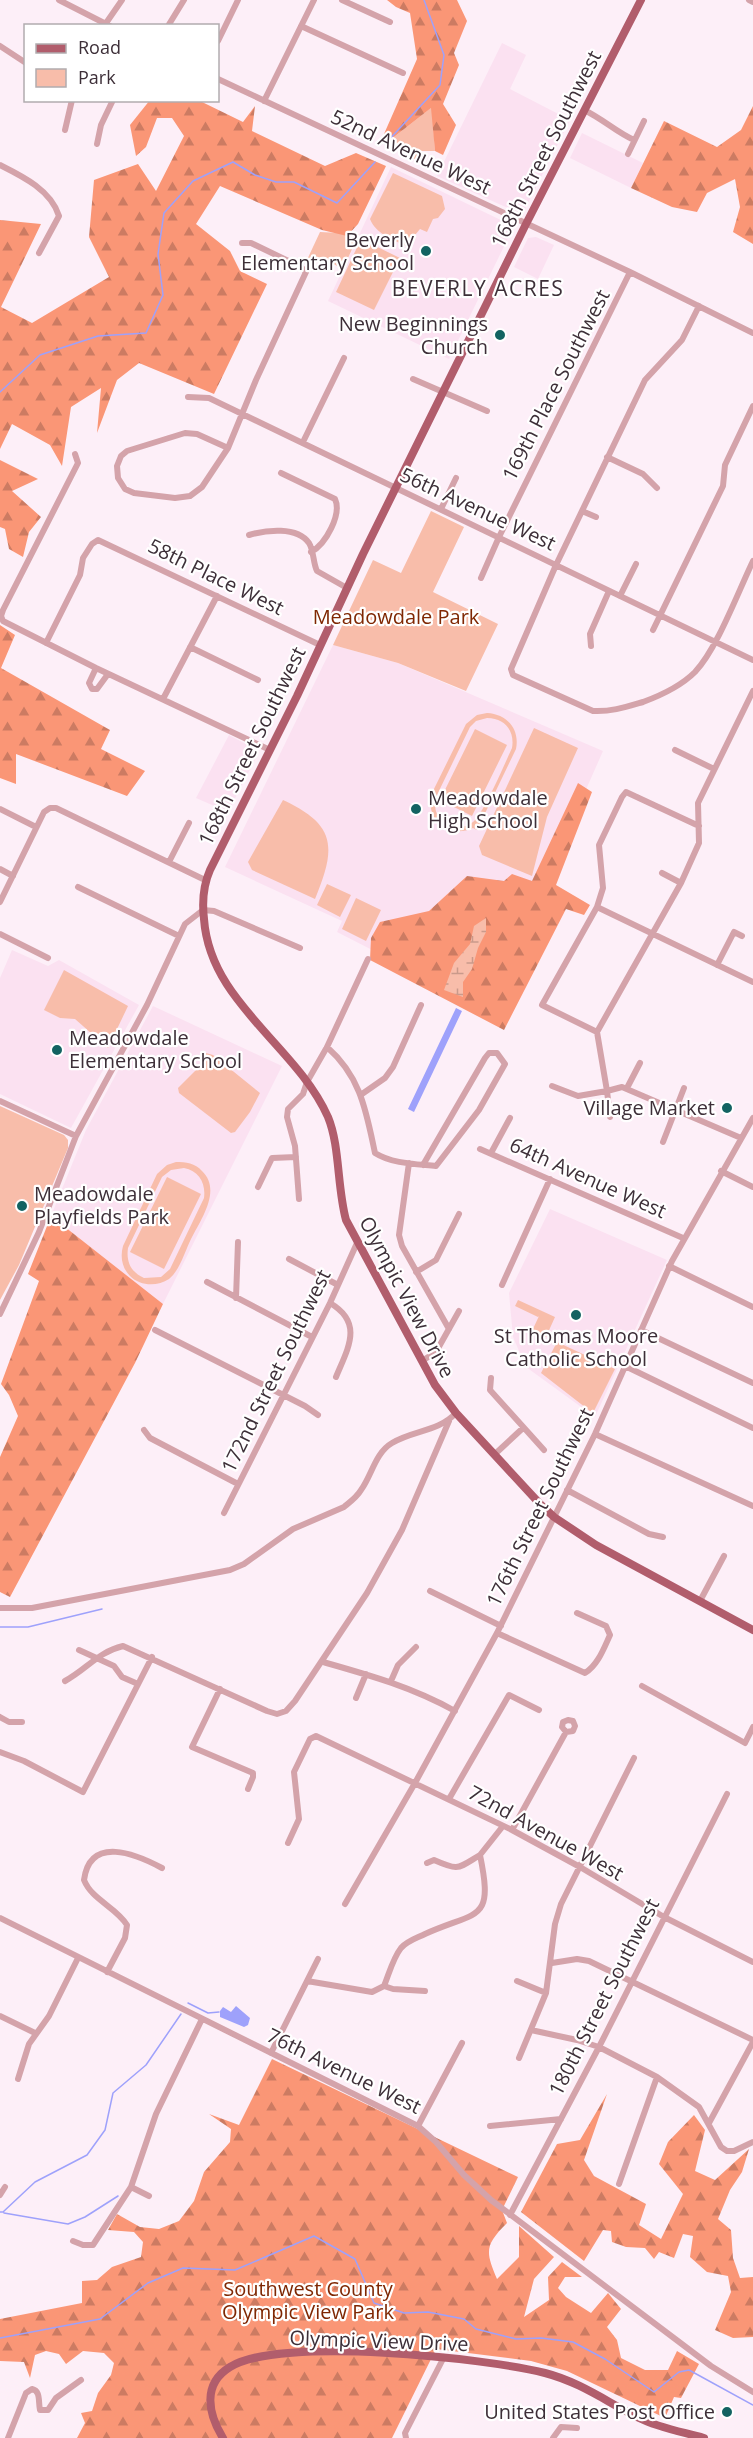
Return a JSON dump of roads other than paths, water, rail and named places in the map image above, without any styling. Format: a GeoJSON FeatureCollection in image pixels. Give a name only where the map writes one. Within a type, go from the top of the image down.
{"type":"FeatureCollection","features":[{"type":"Feature","properties":{"kind":"main road","name":"168th Street Southwest"},"geometry":{"type":"LineString","coordinates":[[203,910],[205,880],[442,393],[641,0]]}},
{"type":"Feature","properties":{"kind":"main road","name":"Olympic View Drive"},"geometry":{"type":"LineString","coordinates":[[203,910],[208,949],[220,976],[307,1082],[327,1116],[333,1132],[340,1198],[346,1220],[435,1385],[456,1413],[554,1517],[596,1545],[753,1630]]}},
{"type":"Feature","properties":{"kind":"main road","name":"Olympic View Drive"},"geometry":{"type":"LineString","coordinates":[[223,2438],[211,2415],[210,2393],[222,2373],[242,2361],[277,2355],[322,2352],[444,2357],[497,2363],[561,2378],[594,2392],[649,2422],[704,2438]]}},
{"type":"Feature","properties":{"kind":"street"},"geometry":{"type":"LineString","coordinates":[[59,0],[104,24]]}},
{"type":"Feature","properties":{"kind":"street"},"geometry":{"type":"LineString","coordinates":[[107,24],[122,0]]}},
{"type":"Feature","properties":{"kind":"street"},"geometry":{"type":"LineString","coordinates":[[169,24],[183,0]]}},
{"type":"Feature","properties":{"kind":"street"},"geometry":{"type":"LineString","coordinates":[[219,39],[238,0]]}},
{"type":"Feature","properties":{"kind":"street"},"geometry":{"type":"LineString","coordinates":[[264,101],[314,0]]}},
{"type":"Feature","properties":{"kind":"street"},"geometry":{"type":"LineString","coordinates":[[342,0],[390,22]]}},
{"type":"Feature","properties":{"kind":"street"},"geometry":{"type":"LineString","coordinates":[[301,26],[403,73]]}},
{"type":"Feature","properties":{"kind":"street"},"geometry":{"type":"LineString","coordinates":[[0,46],[24,62]]}},
{"type":"Feature","properties":{"kind":"street","name":"52nd Avenue West"},"geometry":{"type":"LineString","coordinates":[[219,79],[630,272],[753,333]]}},
{"type":"Feature","properties":{"kind":"street"},"geometry":{"type":"LineString","coordinates":[[64,130],[71,102]]}},
{"type":"Feature","properties":{"kind":"street"},"geometry":{"type":"LineString","coordinates":[[97,144],[101,125],[112,102]]}},
{"type":"Feature","properties":{"kind":"street"},"geometry":{"type":"LineString","coordinates":[[584,110],[603,119],[634,140]]}},
{"type":"Feature","properties":{"kind":"street"},"geometry":{"type":"LineString","coordinates":[[628,154],[644,121]]}},
{"type":"Feature","properties":{"kind":"street"},"geometry":{"type":"LineString","coordinates":[[0,165],[31,180],[57,208],[59,216],[39,253]]}},
{"type":"Feature","properties":{"kind":"street"},"geometry":{"type":"LineString","coordinates":[[228,448],[197,434],[185,433],[127,451],[121,456],[117,466],[118,478],[125,489],[134,493],[175,498],[190,496],[212,475],[228,448],[256,380],[306,272],[301,267],[251,243],[242,243]]}},
{"type":"Feature","properties":{"kind":"street","name":"169th Place Southwest"},"geometry":{"type":"LineString","coordinates":[[481,578],[498,537],[630,272]]}},
{"type":"Feature","properties":{"kind":"street"},"geometry":{"type":"LineString","coordinates":[[699,306],[682,340],[645,380],[556,565],[511,669],[513,675],[593,711],[608,712],[657,696],[675,687],[697,670],[715,641],[753,561]]}},
{"type":"Feature","properties":{"kind":"street"},"geometry":{"type":"LineString","coordinates":[[303,442],[344,358]]}},
{"type":"Feature","properties":{"kind":"street"},"geometry":{"type":"LineString","coordinates":[[413,379],[463,402],[480,406],[487,411]]}},
{"type":"Feature","properties":{"kind":"street","name":"56th Avenue West"},"geometry":{"type":"LineString","coordinates":[[188,397],[208,398],[243,414],[753,660]]}},
{"type":"Feature","properties":{"kind":"street"},"geometry":{"type":"LineString","coordinates":[[653,630],[723,486],[725,465],[753,406]]}},
{"type":"Feature","properties":{"kind":"street"},"geometry":{"type":"LineString","coordinates":[[75,454],[78,463],[1,616],[3,621],[108,674],[270,750]]}},
{"type":"Feature","properties":{"kind":"street"},"geometry":{"type":"LineString","coordinates":[[607,457],[643,474],[657,488]]}},
{"type":"Feature","properties":{"kind":"street"},"geometry":{"type":"LineString","coordinates":[[281,473],[335,499],[338,505],[337,515],[322,543],[311,552]]}},
{"type":"Feature","properties":{"kind":"street"},"geometry":{"type":"LineString","coordinates":[[441,509],[456,478]]}},
{"type":"Feature","properties":{"kind":"street"},"geometry":{"type":"LineString","coordinates":[[582,511],[596,517]]}},
{"type":"Feature","properties":{"kind":"street"},"geometry":{"type":"LineString","coordinates":[[249,535],[273,531],[291,533],[309,543],[317,571],[346,588]]}},
{"type":"Feature","properties":{"kind":"street","name":"58th Place West"},"geometry":{"type":"LineString","coordinates":[[46,643],[80,575],[82,558],[92,544],[98,540],[320,645]]}},
{"type":"Feature","properties":{"kind":"street"},"geometry":{"type":"LineString","coordinates":[[621,596],[636,564]]}},
{"type":"Feature","properties":{"kind":"street"},"geometry":{"type":"LineString","coordinates":[[591,646],[590,634],[609,591]]}},
{"type":"Feature","properties":{"kind":"street"},"geometry":{"type":"LineString","coordinates":[[163,699],[217,596]]}},
{"type":"Feature","properties":{"kind":"street"},"geometry":{"type":"LineString","coordinates":[[190,647],[258,680]]}},
{"type":"Feature","properties":{"kind":"street"},"geometry":{"type":"LineString","coordinates":[[96,668],[90,683],[92,689],[98,689],[108,674]]}},
{"type":"Feature","properties":{"kind":"street"},"geometry":{"type":"LineString","coordinates":[[610,1117],[597,1032],[681,883],[699,843],[698,803],[753,691]]}},
{"type":"Feature","properties":{"kind":"street"},"geometry":{"type":"LineString","coordinates":[[675,750],[714,769]]}},
{"type":"Feature","properties":{"kind":"street"},"geometry":{"type":"LineString","coordinates":[[597,1032],[542,1005],[597,907],[603,888],[597,861],[598,845],[626,792],[699,826]]}},
{"type":"Feature","properties":{"kind":"street"},"geometry":{"type":"LineString","coordinates":[[0,902],[36,827],[44,812],[50,808],[56,808],[205,880]]}},
{"type":"Feature","properties":{"kind":"street"},"geometry":{"type":"LineString","coordinates":[[0,809],[36,827]]}},
{"type":"Feature","properties":{"kind":"street"},"geometry":{"type":"LineString","coordinates":[[169,862],[189,823]]}},
{"type":"Feature","properties":{"kind":"street"},"geometry":{"type":"LineString","coordinates":[[0,869],[13,876]]}},
{"type":"Feature","properties":{"kind":"street"},"geometry":{"type":"LineString","coordinates":[[662,873],[681,883]]}},
{"type":"Feature","properties":{"kind":"street"},"geometry":{"type":"LineString","coordinates":[[78,887],[179,936]]}},
{"type":"Feature","properties":{"kind":"street"},"geometry":{"type":"LineString","coordinates":[[597,907],[753,982]]}},
{"type":"Feature","properties":{"kind":"street"},"geometry":{"type":"LineString","coordinates":[[0,1314],[39,1232],[76,1136],[147,1005],[185,924],[203,910],[214,911],[300,948]]}},
{"type":"Feature","properties":{"kind":"street"},"geometry":{"type":"LineString","coordinates":[[717,965],[734,932],[742,936]]}},
{"type":"Feature","properties":{"kind":"street"},"geometry":{"type":"LineString","coordinates":[[0,934],[48,958]]}},
{"type":"Feature","properties":{"kind":"street"},"geometry":{"type":"LineString","coordinates":[[299,1199],[296,1157],[287,1117],[288,1109],[303,1094],[368,959]]}},
{"type":"Feature","properties":{"kind":"street"},"geometry":{"type":"LineString","coordinates":[[362,1094],[385,1078],[393,1067],[421,1005]]}},
{"type":"Feature","properties":{"kind":"street"},"geometry":{"type":"LineString","coordinates":[[327,1047],[338,1056],[362,1094],[375,1153],[381,1157],[410,1163],[423,1165],[436,1166],[479,1110],[505,1064],[497,1053],[489,1053],[485,1058],[423,1165]]}},
{"type":"Feature","properties":{"kind":"street"},"geometry":{"type":"LineString","coordinates":[[627,1088],[640,1063]]}},
{"type":"Feature","properties":{"kind":"street"},"geometry":{"type":"LineString","coordinates":[[552,1086],[578,1096],[627,1088],[741,1138]]}},
{"type":"Feature","properties":{"kind":"street"},"geometry":{"type":"LineString","coordinates":[[663,1142],[684,1088]]}},
{"type":"Feature","properties":{"kind":"street"},"geometry":{"type":"LineString","coordinates":[[0,1101],[76,1136]]}},
{"type":"Feature","properties":{"kind":"street"},"geometry":{"type":"LineString","coordinates":[[491,1154],[510,1118]]}},
{"type":"Feature","properties":{"kind":"street","name":"176th Street Southwest"},"geometry":{"type":"LineString","coordinates":[[345,1904],[415,1783],[499,1629],[595,1434],[669,1266],[753,1118]]}},
{"type":"Feature","properties":{"kind":"street","name":"64th Avenue West"},"geometry":{"type":"LineString","coordinates":[[480,1149],[683,1238]]}},
{"type":"Feature","properties":{"kind":"street"},"geometry":{"type":"LineString","coordinates":[[258,1187],[272,1158],[296,1157]]}},
{"type":"Feature","properties":{"kind":"street"},"geometry":{"type":"LineString","coordinates":[[410,1163],[399,1235],[402,1246],[449,1329]]}},
{"type":"Feature","properties":{"kind":"street"},"geometry":{"type":"LineString","coordinates":[[721,1171],[753,1187]]}},
{"type":"Feature","properties":{"kind":"street"},"geometry":{"type":"LineString","coordinates":[[502,1285],[550,1179]]}},
{"type":"Feature","properties":{"kind":"street"},"geometry":{"type":"LineString","coordinates":[[417,1272],[436,1260],[459,1214]]}},
{"type":"Feature","properties":{"kind":"street"},"geometry":{"type":"LineString","coordinates":[[236,1298],[238,1242]]}},
{"type":"Feature","properties":{"kind":"street","name":"172nd Street Southwest"},"geometry":{"type":"LineString","coordinates":[[224,1513],[330,1303],[357,1243]]}},
{"type":"Feature","properties":{"kind":"street"},"geometry":{"type":"LineString","coordinates":[[290,1259],[338,1285]]}},
{"type":"Feature","properties":{"kind":"street"},"geometry":{"type":"LineString","coordinates":[[669,1266],[753,1307]]}},
{"type":"Feature","properties":{"kind":"street"},"geometry":{"type":"LineString","coordinates":[[207,1282],[312,1336]]}},
{"type":"Feature","properties":{"kind":"street"},"geometry":{"type":"LineString","coordinates":[[330,1303],[343,1310],[351,1332],[350,1343],[336,1377]]}},
{"type":"Feature","properties":{"kind":"street"},"geometry":{"type":"LineString","coordinates":[[422,1361],[436,1352],[459,1311]]}},
{"type":"Feature","properties":{"kind":"street"},"geometry":{"type":"LineString","coordinates":[[155,1330],[318,1414]]}},
{"type":"Feature","properties":{"kind":"street"},"geometry":{"type":"LineString","coordinates":[[641,1330],[753,1383]]}},
{"type":"Feature","properties":{"kind":"street"},"geometry":{"type":"LineString","coordinates":[[625,1366],[753,1428]]}},
{"type":"Feature","properties":{"kind":"street"},"geometry":{"type":"LineString","coordinates":[[491,1378],[490,1390],[544,1450]]}},
{"type":"Feature","properties":{"kind":"street"},"geometry":{"type":"LineString","coordinates":[[0,1608],[32,1608],[206,1575],[244,1564],[293,1529],[344,1507],[362,1490],[378,1458],[392,1443],[426,1432],[448,1421],[456,1413]]}},
{"type":"Feature","properties":{"kind":"street"},"geometry":{"type":"LineString","coordinates":[[65,1680],[88,1667],[94,1658],[123,1646],[267,1711],[277,1714],[286,1711],[296,1701],[323,1662],[395,1545],[448,1421]]}},
{"type":"Feature","properties":{"kind":"street"},"geometry":{"type":"LineString","coordinates":[[495,1454],[523,1428]]}},
{"type":"Feature","properties":{"kind":"street"},"geometry":{"type":"LineString","coordinates":[[144,1430],[150,1438],[238,1484]]}},
{"type":"Feature","properties":{"kind":"street"},"geometry":{"type":"LineString","coordinates":[[595,1434],[753,1506]]}},
{"type":"Feature","properties":{"kind":"street"},"geometry":{"type":"LineString","coordinates":[[567,1490],[649,1534],[663,1537]]}},
{"type":"Feature","properties":{"kind":"street"},"geometry":{"type":"LineString","coordinates":[[700,1601],[724,1556]]}},
{"type":"Feature","properties":{"kind":"street"},"geometry":{"type":"LineString","coordinates":[[430,1591],[585,1673],[595,1662],[610,1635],[606,1626],[577,1613]]}},
{"type":"Feature","properties":{"kind":"street"},"geometry":{"type":"LineString","coordinates":[[391,1681],[398,1665],[416,1647]]}},
{"type":"Feature","properties":{"kind":"street"},"geometry":{"type":"LineString","coordinates":[[79,1650],[114,1666],[122,1677],[138,1684]]}},
{"type":"Feature","properties":{"kind":"street"},"geometry":{"type":"LineString","coordinates":[[0,1752],[24,1761],[84,1792],[152,1658]]}},
{"type":"Feature","properties":{"kind":"street"},"geometry":{"type":"LineString","coordinates":[[323,1662],[391,1681],[455,1711]]}},
{"type":"Feature","properties":{"kind":"street"},"geometry":{"type":"LineString","coordinates":[[356,1698],[366,1674]]}},
{"type":"Feature","properties":{"kind":"street"},"geometry":{"type":"LineString","coordinates":[[642,1686],[745,1743],[753,1727]]}},
{"type":"Feature","properties":{"kind":"street"},"geometry":{"type":"LineString","coordinates":[[220,1689],[192,1747],[253,1773],[254,1777],[248,1789]]}},
{"type":"Feature","properties":{"kind":"street"},"geometry":{"type":"LineString","coordinates":[[449,1799],[508,1695],[540,1710]]}},
{"type":"Feature","properties":{"kind":"street"},"geometry":{"type":"LineString","coordinates":[[0,1717],[9,1722],[22,1722]]}},
{"type":"Feature","properties":{"kind":"street"},"geometry":{"type":"LineString","coordinates":[[512,1830],[566,1732]]}},
{"type":"Feature","properties":{"kind":"street","name":"72nd Avenue West"},"geometry":{"type":"LineString","coordinates":[[288,1842],[297,1829],[299,1819],[294,1772],[310,1739],[316,1736],[512,1830],[664,1917],[753,1962]]}},
{"type":"Feature","properties":{"kind":"street"},"geometry":{"type":"LineString","coordinates":[[519,2058],[546,1993],[558,1914],[634,1758]]}},
{"type":"Feature","properties":{"kind":"street","name":"180th Street Southwest"},"geometry":{"type":"LineString","coordinates":[[510,2215],[599,2047],[727,1794]]}},
{"type":"Feature","properties":{"kind":"street"},"geometry":{"type":"LineString","coordinates":[[427,1863],[434,1860],[453,1869],[460,1868],[480,1855],[503,1826]]}},
{"type":"Feature","properties":{"kind":"street"},"geometry":{"type":"LineString","coordinates":[[107,1972],[125,1938],[127,1925],[115,1910],[87,1889],[84,1880],[89,1864],[102,1853],[122,1851],[162,1868]]}},
{"type":"Feature","properties":{"kind":"street"},"geometry":{"type":"LineString","coordinates":[[307,1981],[372,1992],[384,1986],[402,1947],[449,1923],[470,1917],[478,1911],[486,1899],[480,1855]]}},
{"type":"Feature","properties":{"kind":"street","name":"76th Avenue West"},"geometry":{"type":"LineString","coordinates":[[0,1918],[418,2126],[436,2142],[464,2175],[510,2215],[711,2366],[753,2392]]}},
{"type":"Feature","properties":{"kind":"street"},"geometry":{"type":"LineString","coordinates":[[18,2079],[25,2054],[35,2033],[49,2016],[78,1958]]}},
{"type":"Feature","properties":{"kind":"street"},"geometry":{"type":"LineString","coordinates":[[271,2053],[318,1959]]}},
{"type":"Feature","properties":{"kind":"street"},"geometry":{"type":"LineString","coordinates":[[552,1963],[577,1959],[589,1961],[753,2041],[709,2123]]}},
{"type":"Feature","properties":{"kind":"street"},"geometry":{"type":"LineString","coordinates":[[517,1981],[546,1993]]}},
{"type":"Feature","properties":{"kind":"street"},"geometry":{"type":"LineString","coordinates":[[384,1986],[393,1989],[425,1991]]}},
{"type":"Feature","properties":{"kind":"street"},"geometry":{"type":"LineString","coordinates":[[0,2016],[35,2033]]}},
{"type":"Feature","properties":{"kind":"street"},"geometry":{"type":"LineString","coordinates":[[73,2241],[83,2245],[93,2245],[132,2187],[142,2149],[156,2114],[202,2019]]}},
{"type":"Feature","properties":{"kind":"street"},"geometry":{"type":"LineString","coordinates":[[531,2031],[599,2047],[657,2077],[699,2107],[721,2146],[727,2151],[734,2151],[753,2142]]}},
{"type":"Feature","properties":{"kind":"street"},"geometry":{"type":"LineString","coordinates":[[418,2126],[462,2043]]}},
{"type":"Feature","properties":{"kind":"street"},"geometry":{"type":"LineString","coordinates":[[619,2184],[657,2077]]}},
{"type":"Feature","properties":{"kind":"street"},"geometry":{"type":"LineString","coordinates":[[490,2126],[561,2119]]}},
{"type":"Feature","properties":{"kind":"street"},"geometry":{"type":"LineString","coordinates":[[0,2195],[5,2187]]}},
{"type":"Feature","properties":{"kind":"street"},"geometry":{"type":"LineString","coordinates":[[132,2187],[149,2196]]}},
{"type":"Feature","properties":{"kind":"street"},"geometry":{"type":"LineString","coordinates":[[406,2436],[444,2357]]}},
{"type":"Feature","properties":{"kind":"street"},"geometry":{"type":"LineString","coordinates":[[8,2438],[26,2393],[32,2389],[36,2390],[39,2394],[40,2410],[48,2410],[56,2398],[81,2380]]}},
{"type":"Feature","properties":{"kind":"street"},"geometry":{"type":"LineString","coordinates":[[553,2438],[561,2427],[577,2428]]}},
{"type":"Feature","properties":{"kind":"water"},"geometry":{"type":"Polygon","coordinates":[[[456,1008],[462,1011],[414,1112],[408,1109],[456,1008]]]}},
{"type":"Feature","properties":{"kind":"water"},"geometry":{"type":"Polygon","coordinates":[[[236,2006],[250,2018],[248,2025],[244,2027],[220,2017],[223,2007],[231,2012],[236,2006]]]}},
{"type":"Feature","properties":{"kind":"waterway"},"geometry":{"type":"LineString","coordinates":[[385,144],[440,85],[444,55],[424,0]]}},
{"type":"Feature","properties":{"kind":"waterway"},"geometry":{"type":"LineString","coordinates":[[0,392],[40,355],[98,336],[146,333],[163,295],[158,254],[164,213],[193,181],[233,162],[255,175],[276,182],[294,182],[337,203],[375,162]]}},
{"type":"Feature","properties":{"kind":"waterway"},"geometry":{"type":"LineString","coordinates":[[0,1627],[28,1627],[102,1609]]}},
{"type":"Feature","properties":{"kind":"waterway"},"geometry":{"type":"LineString","coordinates":[[188,2003],[208,2013],[219,2012]]}},
{"type":"Feature","properties":{"kind":"waterway"},"geometry":{"type":"LineString","coordinates":[[0,2212],[3,2212],[35,2182],[87,2155],[105,2130],[113,2093],[146,2065],[181,2014]]}},
{"type":"Feature","properties":{"kind":"waterway"},"geometry":{"type":"LineString","coordinates":[[4,2213],[68,2224],[85,2217],[118,2196]]}},
{"type":"Feature","properties":{"kind":"waterway"},"geometry":{"type":"LineString","coordinates":[[0,2338],[100,2319],[148,2283],[183,2268],[235,2270],[314,2236],[355,2259],[374,2303],[404,2313],[428,2312],[464,2319],[476,2329],[516,2339],[541,2338],[573,2342],[605,2359],[654,2392],[679,2372],[689,2370],[753,2405]]}},
{"type":"Feature","properties":{"kind":"place","name":"Beverly Elementary School"},"geometry":{"type":"Point","coordinates":[426,251]}},
{"type":"Feature","properties":{"kind":"place","name":"New Beginnings Church"},"geometry":{"type":"Point","coordinates":[500,335]}},
{"type":"Feature","properties":{"kind":"place","name":"Meadowdale High School"},"geometry":{"type":"Point","coordinates":[416,809]}},
{"type":"Feature","properties":{"kind":"place","name":"Meadowdale Elementary School"},"geometry":{"type":"Point","coordinates":[57,1050]}},
{"type":"Feature","properties":{"kind":"place","name":"Village Market"},"geometry":{"type":"Point","coordinates":[727,1108]}},
{"type":"Feature","properties":{"kind":"place","name":"Meadowdale Playfields Park"},"geometry":{"type":"Point","coordinates":[22,1206]}},
{"type":"Feature","properties":{"kind":"place","name":"St Thomas Moore Catholic School"},"geometry":{"type":"Point","coordinates":[576,1315]}},
{"type":"Feature","properties":{"kind":"place","name":"United States Post Office"},"geometry":{"type":"Point","coordinates":[727,2412]}},
{"type":"Feature","properties":{"kind":"district","name":"BEVERLY ACRES"},"geometry":{"type":"Point","coordinates":[478,289]}},
{"type":"Feature","properties":{"kind":"park label","name":"Meadowdale Park"},"geometry":{"type":"Point","coordinates":[396,617]}},
{"type":"Feature","properties":{"kind":"park label","name":"Southwest County Olympic View Park"},"geometry":{"type":"Point","coordinates":[308,2300]}}]}
